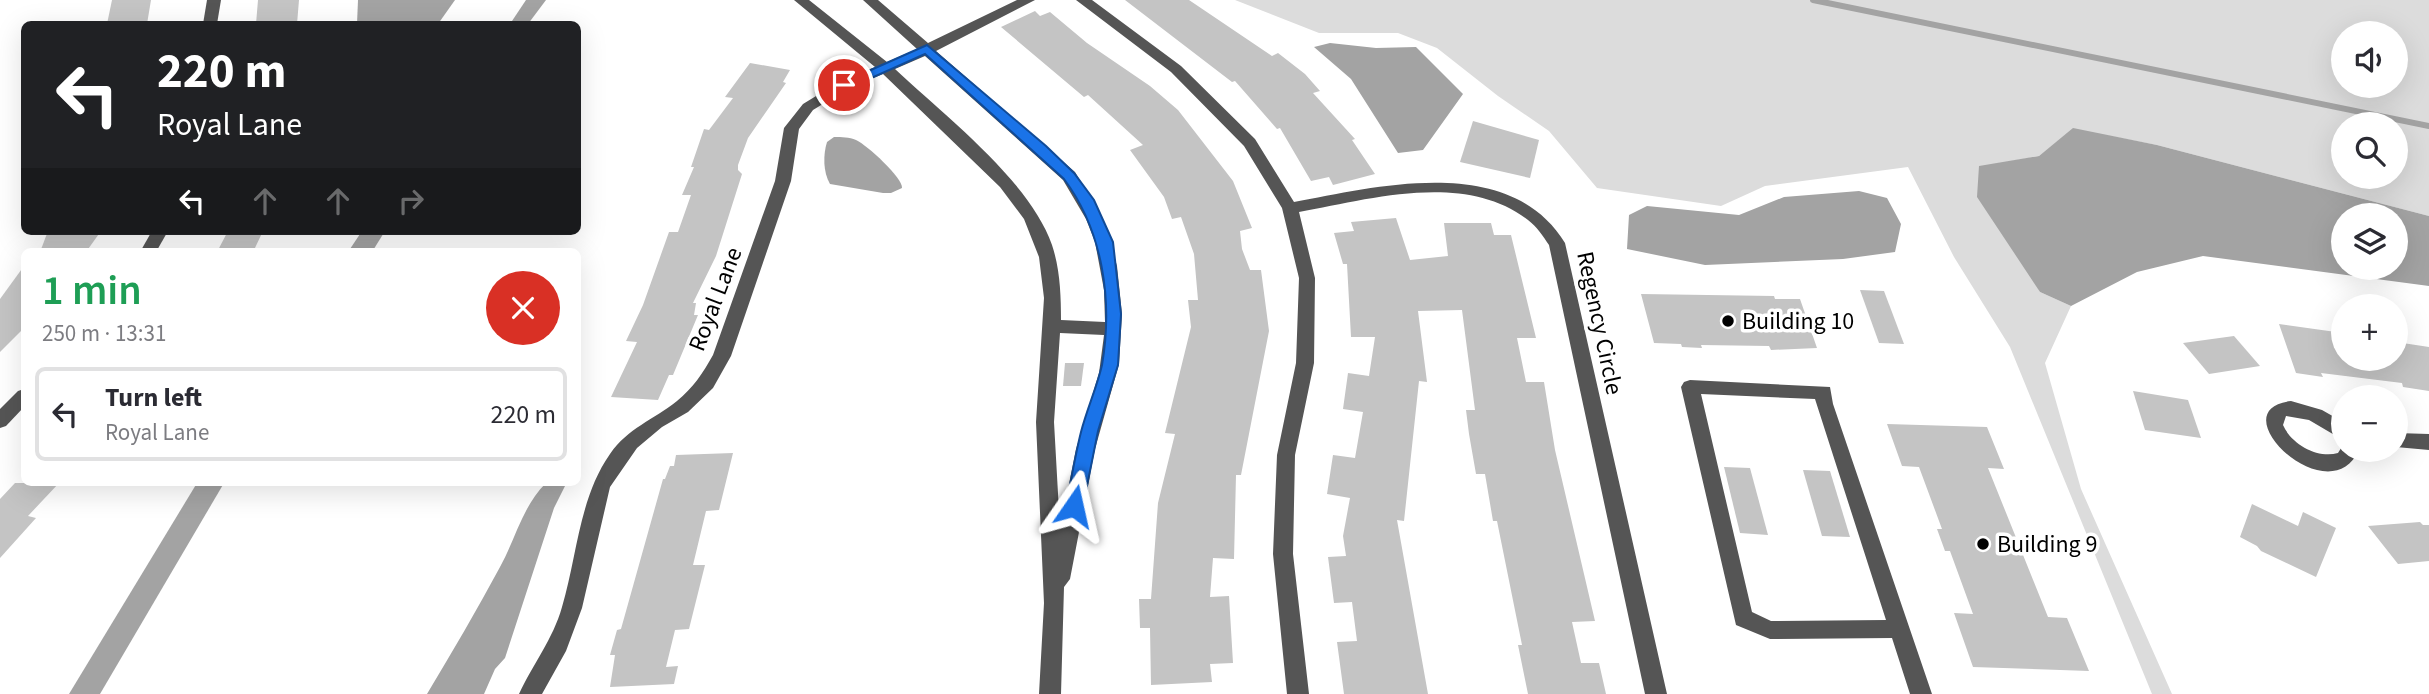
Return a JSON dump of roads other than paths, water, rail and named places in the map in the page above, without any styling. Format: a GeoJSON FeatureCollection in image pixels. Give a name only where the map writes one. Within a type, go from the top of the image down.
{"type":"FeatureCollection","features":[{"type":"Feature","properties":{"kind":"street"},"geometry":{"type":"LineString","coordinates":[[210,21],[214,0]]}},
{"type":"Feature","properties":{"kind":"street"},"geometry":{"type":"LineString","coordinates":[[802,0],[886,69],[1006,183],[1022,202],[1038,229],[1046,257],[1054,326],[1048,365],[1045,424],[1054,606],[1049,694]]}},
{"type":"Feature","properties":{"kind":"street"},"geometry":{"type":"LineString","coordinates":[[870,0],[1069,176],[1087,200],[1105,242],[1112,282],[1110,365],[1090,431],[1054,606]]}},
{"type":"Feature","properties":{"kind":"street","name":"Royal Lane"},"geometry":{"type":"LineString","coordinates":[[530,694],[559,644],[572,608],[601,486],[616,460],[630,443],[656,422],[682,407],[707,383],[722,356],[783,181],[792,128],[807,107],[844,85],[886,69],[1028,0]]}},
{"type":"Feature","properties":{"kind":"street"},"geometry":{"type":"LineString","coordinates":[[1083,0],[1176,69],[1195,88],[1250,144],[1290,208],[1307,278],[1305,363],[1286,455],[1283,554],[1298,694]]}},
{"type":"Feature","properties":{"kind":"street","name":"Regency Circle"},"geometry":{"type":"LineString","coordinates":[[1290,208],[1401,190],[1464,188],[1504,198],[1533,215],[1557,243],[1656,694]]}},
{"type":"Feature","properties":{"kind":"street"},"geometry":{"type":"LineString","coordinates":[[1054,326],[1112,329]]}},
{"type":"Feature","properties":{"kind":"street"},"geometry":{"type":"LineString","coordinates":[[1899,629],[1770,630],[1743,618],[1690,387],[1824,392],[1824,404],[1921,694]]}},
{"type":"Feature","properties":{"kind":"street"},"geometry":{"type":"LineString","coordinates":[[0,421],[21,400]]}},
{"type":"Feature","properties":{"kind":"street"},"geometry":{"type":"LineString","coordinates":[[2331,421],[2305,409],[2283,410],[2276,414],[2274,421],[2275,430],[2289,447],[2312,460],[2339,462]]}},
{"type":"Feature","properties":{"kind":"street"},"geometry":{"type":"LineString","coordinates":[[2408,441],[2429,442]]}},
{"type":"Feature","properties":{"kind":"waterway"},"geometry":{"type":"LineString","coordinates":[[521,21],[536,0]]}},
{"type":"Feature","properties":{"kind":"waterway"},"geometry":{"type":"LineString","coordinates":[[1813,0],[2429,126]]}},
{"type":"Feature","properties":{"kind":"waterway"},"geometry":{"type":"LineString","coordinates":[[363,248],[371,235]]}},
{"type":"Feature","properties":{"kind":"waterway"},"geometry":{"type":"LineString","coordinates":[[84,694],[209,486]]}},
{"type":"Feature","properties":{"kind":"place","name":"Building 10"},"geometry":{"type":"Point","coordinates":[1728,321]}},
{"type":"Feature","properties":{"kind":"place","name":"Building 9"},"geometry":{"type":"Point","coordinates":[1983,544]}}]}
